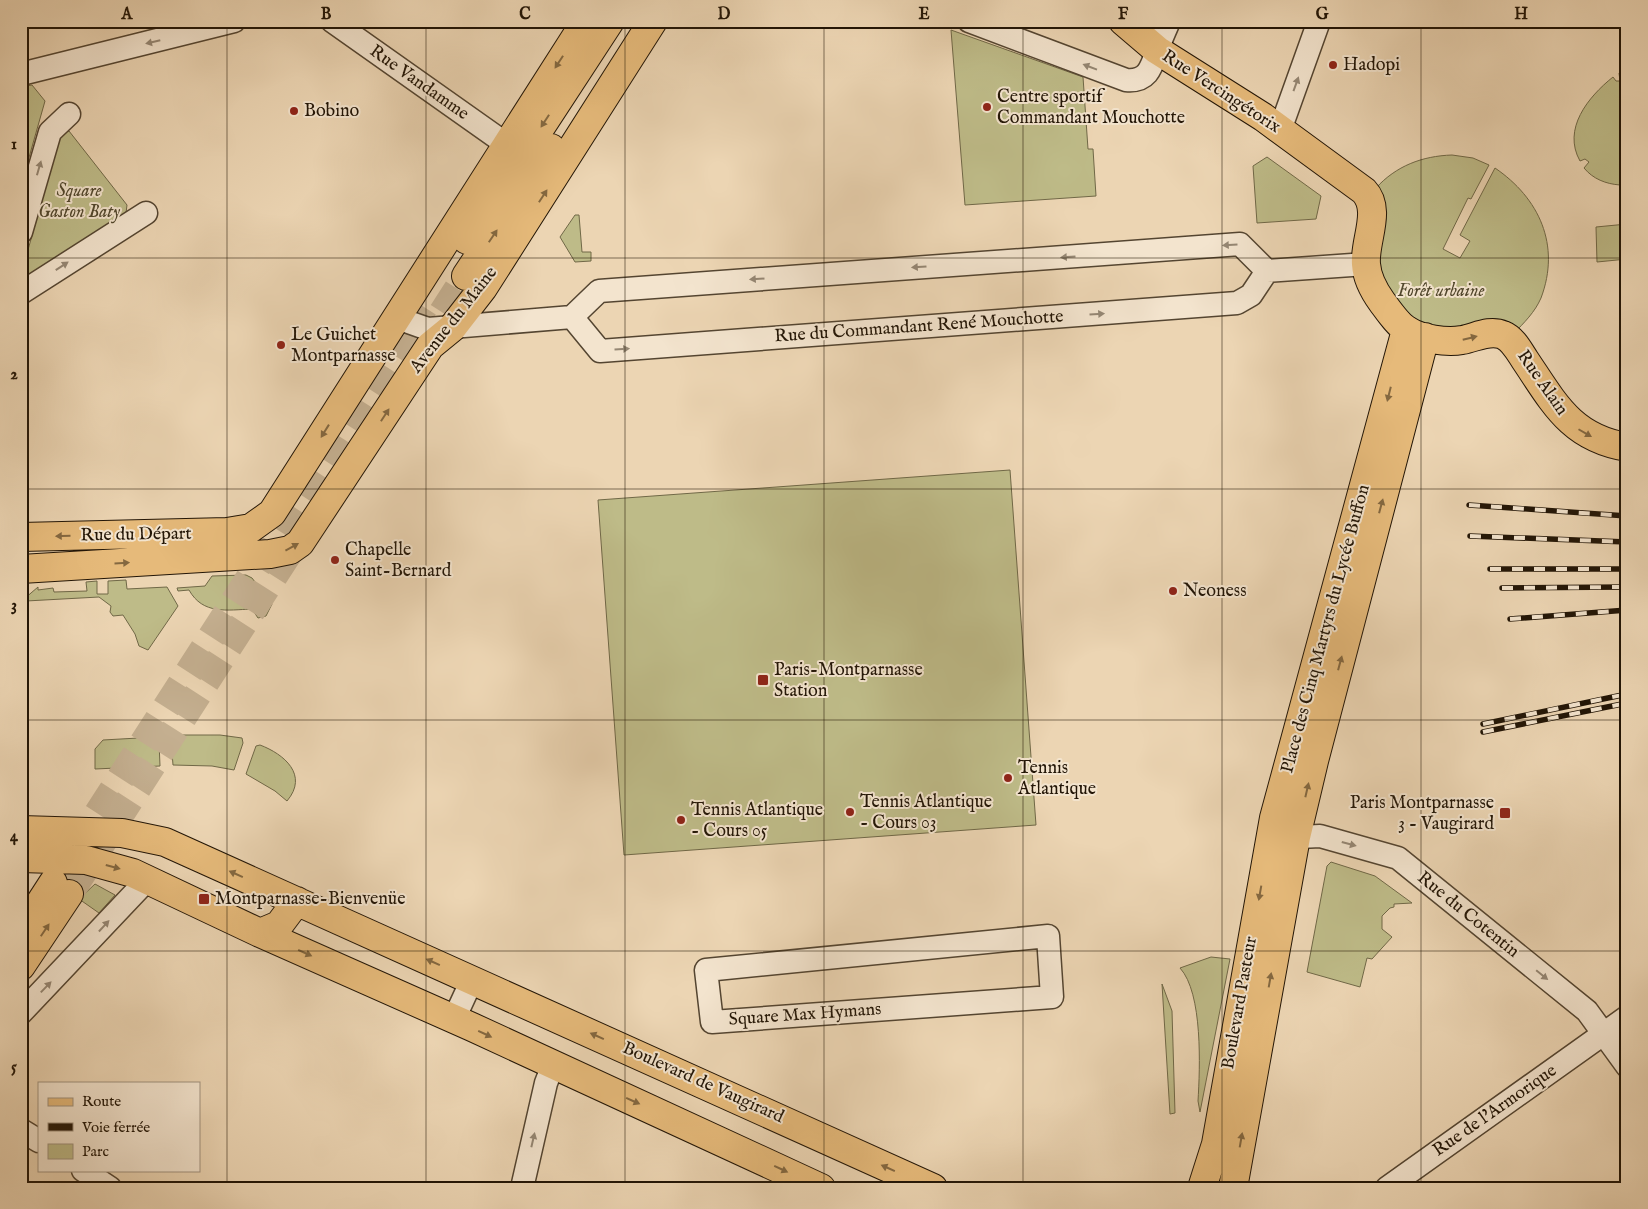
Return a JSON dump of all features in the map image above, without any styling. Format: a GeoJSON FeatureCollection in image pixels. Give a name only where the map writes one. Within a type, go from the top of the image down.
{"type":"FeatureCollection","features":[{"type":"Feature","properties":{"kind":"main road"},"geometry":{"type":"LineString","coordinates":[[398,318],[506,144],[586,21]]}},
{"type":"Feature","properties":{"kind":"main road","name":"Avenue du Maine"},"geometry":{"type":"LineString","coordinates":[[610,21],[458,271],[636,21]]}},
{"type":"Feature","properties":{"kind":"main road","name":"Avenue du Maine"},"geometry":{"type":"LineString","coordinates":[[245,556],[279,553],[290,550],[300,543],[430,346],[452,328],[483,288],[653,21]]}},
{"type":"Feature","properties":{"kind":"main road"},"geometry":{"type":"LineString","coordinates":[[1123,21],[1157,50]]}},
{"type":"Feature","properties":{"kind":"main road","name":"Rue Vercingétorix"},"geometry":{"type":"LineString","coordinates":[[1157,50],[1280,130],[1364,190],[1371,201],[1372,214],[1366,264]]}},
{"type":"Feature","properties":{"kind":"main road"},"geometry":{"type":"LineString","coordinates":[[1366,264],[1374,290],[1383,304],[1416,334]]}},
{"type":"Feature","properties":{"kind":"main road","name":"Rue du Départ"},"geometry":{"type":"LineString","coordinates":[[21,538],[227,532],[251,528],[272,513],[282,501],[398,318]]}},
{"type":"Feature","properties":{"kind":"main road","name":"Rue Alain"},"geometry":{"type":"LineString","coordinates":[[1416,334],[1447,341],[1462,340],[1491,333],[1503,335],[1512,341],[1558,410],[1577,428],[1601,441],[1627,447]]}},
{"type":"Feature","properties":{"kind":"main road","name":"Place des Cinq Martyrs du Lycée Buffon"},"geometry":{"type":"LineString","coordinates":[[1285,828],[1416,334]]}},
{"type":"Feature","properties":{"kind":"main road","name":"Rue du Départ"},"geometry":{"type":"LineString","coordinates":[[21,569],[245,556]]}},
{"type":"Feature","properties":{"kind":"main road","name":"Boulevard Pasteur"},"geometry":{"type":"LineString","coordinates":[[1202,1188],[1216,1144],[1285,828]]}},
{"type":"Feature","properties":{"kind":"main road","name":"Boulevard Pasteur"},"geometry":{"type":"LineString","coordinates":[[1233,1188],[1285,828]]}},
{"type":"Feature","properties":{"kind":"main road","name":"Boulevard de Vaugirard"},"geometry":{"type":"LineString","coordinates":[[21,830],[72,830],[122,833],[165,842],[933,1188]]}},
{"type":"Feature","properties":{"kind":"main road"},"geometry":{"type":"LineString","coordinates":[[21,858],[86,860],[110,866],[147,880],[821,1188]]}},
{"type":"Feature","properties":{"kind":"main road"},"geometry":{"type":"LineString","coordinates":[[21,932],[61,889],[21,966]]}},
{"type":"Feature","properties":{"kind":"main road"},"geometry":{"type":"LineString","coordinates":[[260,933],[279,925],[297,901]]}},
{"type":"Feature","properties":{"kind":"street"},"geometry":{"type":"LineString","coordinates":[[21,74],[234,21]]}},
{"type":"Feature","properties":{"kind":"street","name":"Rue Vandamme"},"geometry":{"type":"LineString","coordinates":[[332,21],[506,144]]}},
{"type":"Feature","properties":{"kind":"street","name":"Rue Vercingétorix"},"geometry":{"type":"LineString","coordinates":[[969,21],[1126,80],[1137,81],[1147,76],[1157,50]]}},
{"type":"Feature","properties":{"kind":"street"},"geometry":{"type":"LineString","coordinates":[[1157,50],[1169,21]]}},
{"type":"Feature","properties":{"kind":"street"},"geometry":{"type":"LineString","coordinates":[[1280,130],[1319,21]]}},
{"type":"Feature","properties":{"kind":"street"},"geometry":{"type":"LineString","coordinates":[[21,232],[50,132],[69,114]]}},
{"type":"Feature","properties":{"kind":"street"},"geometry":{"type":"LineString","coordinates":[[21,292],[146,213]]}},
{"type":"Feature","properties":{"kind":"street"},"geometry":{"type":"LineString","coordinates":[[398,318],[428,329],[452,328],[572,317],[599,291],[1240,244],[1267,272],[1366,264]]}},
{"type":"Feature","properties":{"kind":"street","name":"Rue du Commandant René Mouchotte"},"geometry":{"type":"LineString","coordinates":[[572,317],[600,351],[1237,303],[1252,295],[1267,272]]}},
{"type":"Feature","properties":{"kind":"street","name":"Rue du Cotentin"},"geometry":{"type":"LineString","coordinates":[[1285,828],[1398,858],[1587,1011],[1627,1066]]}},
{"type":"Feature","properties":{"kind":"street"},"geometry":{"type":"LineString","coordinates":[[21,1013],[147,880]]}},
{"type":"Feature","properties":{"kind":"street","name":"Square Max Hymans"},"geometry":{"type":"LineString","coordinates":[[1048,936],[1052,997],[712,1022],[706,970],[1048,936]]}},
{"type":"Feature","properties":{"kind":"street"},"geometry":{"type":"LineString","coordinates":[[454,1020],[472,980]]}},
{"type":"Feature","properties":{"kind":"street","name":"Rue de l'Armorique"},"geometry":{"type":"LineString","coordinates":[[1387,1188],[1627,1017]]}},
{"type":"Feature","properties":{"kind":"street"},"geometry":{"type":"LineString","coordinates":[[522,1188],[546,1083],[553,1065]]}},
{"type":"Feature","properties":{"kind":"street"},"geometry":{"type":"LineString","coordinates":[[21,1130],[38,1140]]}},
{"type":"Feature","properties":{"kind":"street"},"geometry":{"type":"LineString","coordinates":[[86,1172],[110,1188]]}},
{"type":"Feature","properties":{"kind":"green space"},"geometry":{"type":"Polygon","coordinates":[[[951,30],[1083,77],[1088,149],[1093,149],[1096,196],[965,205],[951,30]]]}},
{"type":"Feature","properties":{"kind":"green space"},"geometry":{"type":"Polygon","coordinates":[[[1627,68],[1627,179],[1621,180],[1620,185],[1600,180],[1584,168],[1589,162],[1585,159],[1580,161],[1575,149],[1574,137],[1580,115],[1587,104],[1613,77],[1616,81],[1620,81],[1619,73],[1627,68]]]}},
{"type":"Feature","properties":{"kind":"green space"},"geometry":{"type":"Polygon","coordinates":[[[32,85],[45,101],[28,161],[21,142],[21,87],[32,85]]]}},
{"type":"Feature","properties":{"kind":"green space","name":"Square Gaston Baty"},"geometry":{"type":"Polygon","coordinates":[[[69,131],[127,205],[126,213],[29,275],[22,271],[61,133],[69,131]]]}},
{"type":"Feature","properties":{"kind":"green space","name":"Forêt urbaine"},"geometry":{"type":"Polygon","coordinates":[[[1452,155],[1473,158],[1489,165],[1471,199],[1468,198],[1443,249],[1460,258],[1470,241],[1460,235],[1495,168],[1524,194],[1542,224],[1547,241],[1547,278],[1536,308],[1513,334],[1452,334],[1417,321],[1391,297],[1377,266],[1376,188],[1392,174],[1410,164],[1430,157],[1452,155]]]}},
{"type":"Feature","properties":{"kind":"green space"},"geometry":{"type":"Polygon","coordinates":[[[1267,157],[1321,196],[1316,219],[1257,223],[1253,166],[1267,157]]]}},
{"type":"Feature","properties":{"kind":"green space"},"geometry":{"type":"Polygon","coordinates":[[[575,215],[579,215],[582,252],[591,252],[591,261],[575,262],[560,237],[575,215]]]}},
{"type":"Feature","properties":{"kind":"green space"},"geometry":{"type":"Polygon","coordinates":[[[1627,224],[1627,259],[1597,262],[1596,227],[1627,224]]]}},
{"type":"Feature","properties":{"kind":"green space"},"geometry":{"type":"Polygon","coordinates":[[[1010,470],[1036,825],[624,855],[598,500],[1010,470]]]}},
{"type":"Feature","properties":{"kind":"green space"},"geometry":{"type":"Polygon","coordinates":[[[246,575],[252,578],[272,604],[266,616],[258,618],[252,609],[225,610],[208,607],[201,604],[189,590],[178,591],[177,588],[205,586],[212,576],[246,575]]]}},
{"type":"Feature","properties":{"kind":"green space"},"geometry":{"type":"Polygon","coordinates":[[[126,580],[127,589],[167,587],[178,606],[148,650],[139,646],[135,634],[123,615],[113,616],[110,612],[111,606],[99,597],[26,601],[24,599],[38,587],[38,590],[53,588],[54,592],[87,591],[86,582],[97,581],[97,594],[108,594],[108,581],[126,580]]]}},
{"type":"Feature","properties":{"kind":"green space"},"geometry":{"type":"Polygon","coordinates":[[[178,735],[220,735],[242,738],[243,743],[234,770],[212,766],[173,765],[171,740],[178,735]]]}},
{"type":"Feature","properties":{"kind":"green space"},"geometry":{"type":"Polygon","coordinates":[[[156,737],[159,741],[160,766],[95,769],[95,749],[103,740],[156,737]]]}},
{"type":"Feature","properties":{"kind":"green space"},"geometry":{"type":"Polygon","coordinates":[[[260,745],[277,754],[291,767],[295,783],[287,801],[275,791],[246,774],[256,746],[260,745]]]}},
{"type":"Feature","properties":{"kind":"green space"},"geometry":{"type":"Polygon","coordinates":[[[1331,862],[1375,876],[1412,903],[1394,904],[1394,907],[1390,908],[1382,916],[1382,929],[1392,937],[1372,959],[1367,958],[1360,987],[1307,972],[1327,866],[1331,862]]]}},
{"type":"Feature","properties":{"kind":"green space"},"geometry":{"type":"Polygon","coordinates":[[[95,884],[115,895],[99,913],[79,899],[95,884]]]}},
{"type":"Feature","properties":{"kind":"green space"},"geometry":{"type":"Polygon","coordinates":[[[1211,957],[1230,959],[1200,1112],[1198,1101],[1199,1051],[1196,1012],[1193,995],[1180,968],[1211,957]]]}},
{"type":"Feature","properties":{"kind":"green space"},"geometry":{"type":"Polygon","coordinates":[[[1162,984],[1172,1011],[1175,1113],[1170,1114],[1162,984]]]}},
{"type":"Feature","properties":{"kind":"tunnel"},"geometry":{"type":"LineString","coordinates":[[420,348],[466,276]]}},
{"type":"Feature","properties":{"kind":"tunnel"},"geometry":{"type":"LineString","coordinates":[[75,849],[424,307]]}},
{"type":"Feature","properties":{"kind":"tunnel"},"geometry":{"type":"LineString","coordinates":[[69,894],[301,534]]}},
{"type":"Feature","properties":{"kind":"railway"},"geometry":{"type":"LineString","coordinates":[[1469,505],[1627,516]]}},
{"type":"Feature","properties":{"kind":"railway"},"geometry":{"type":"LineString","coordinates":[[1470,536],[1627,542]]}},
{"type":"Feature","properties":{"kind":"railway"},"geometry":{"type":"LineString","coordinates":[[1490,569],[1627,569]]}},
{"type":"Feature","properties":{"kind":"railway"},"geometry":{"type":"LineString","coordinates":[[1502,588],[1627,587]]}},
{"type":"Feature","properties":{"kind":"railway"},"geometry":{"type":"LineString","coordinates":[[1510,619],[1627,610]]}},
{"type":"Feature","properties":{"kind":"railway"},"geometry":{"type":"LineString","coordinates":[[1483,724],[1627,694]]}},
{"type":"Feature","properties":{"kind":"railway"},"geometry":{"type":"LineString","coordinates":[[1483,732],[1627,703]]}},
{"type":"Feature","properties":{"kind":"place","name":"Hadopi"},"geometry":{"type":"Point","coordinates":[1333,65]}},
{"type":"Feature","properties":{"kind":"place","name":"Centre sportif Commandant Mouchotte"},"geometry":{"type":"Point","coordinates":[987,107]}},
{"type":"Feature","properties":{"kind":"place","name":"Bobino"},"geometry":{"type":"Point","coordinates":[294,111]}},
{"type":"Feature","properties":{"kind":"place","name":"Le Guichet Montparnasse"},"geometry":{"type":"Point","coordinates":[281,345]}},
{"type":"Feature","properties":{"kind":"place","name":"Chapelle Saint-Bernard"},"geometry":{"type":"Point","coordinates":[335,560]}},
{"type":"Feature","properties":{"kind":"place","name":"Neoness"},"geometry":{"type":"Point","coordinates":[1173,591]}},
{"type":"Feature","properties":{"kind":"place","name":"Paris-Montparnasse Station"},"geometry":{"type":"Point","coordinates":[763,680]}},
{"type":"Feature","properties":{"kind":"place","name":"Tennis Atlantique"},"geometry":{"type":"Point","coordinates":[1008,778]}},
{"type":"Feature","properties":{"kind":"place","name":"Tennis Atlantique - Cours 03"},"geometry":{"type":"Point","coordinates":[850,812]}},
{"type":"Feature","properties":{"kind":"place","name":"Paris Montparnasse 3 - Vaugirard"},"geometry":{"type":"Point","coordinates":[1505,813]}},
{"type":"Feature","properties":{"kind":"place","name":"Tennis Atlantique - Cours 05"},"geometry":{"type":"Point","coordinates":[681,820]}},
{"type":"Feature","properties":{"kind":"place","name":"Montparnasse-Bienvenüe"},"geometry":{"type":"Point","coordinates":[204,899]}}]}
